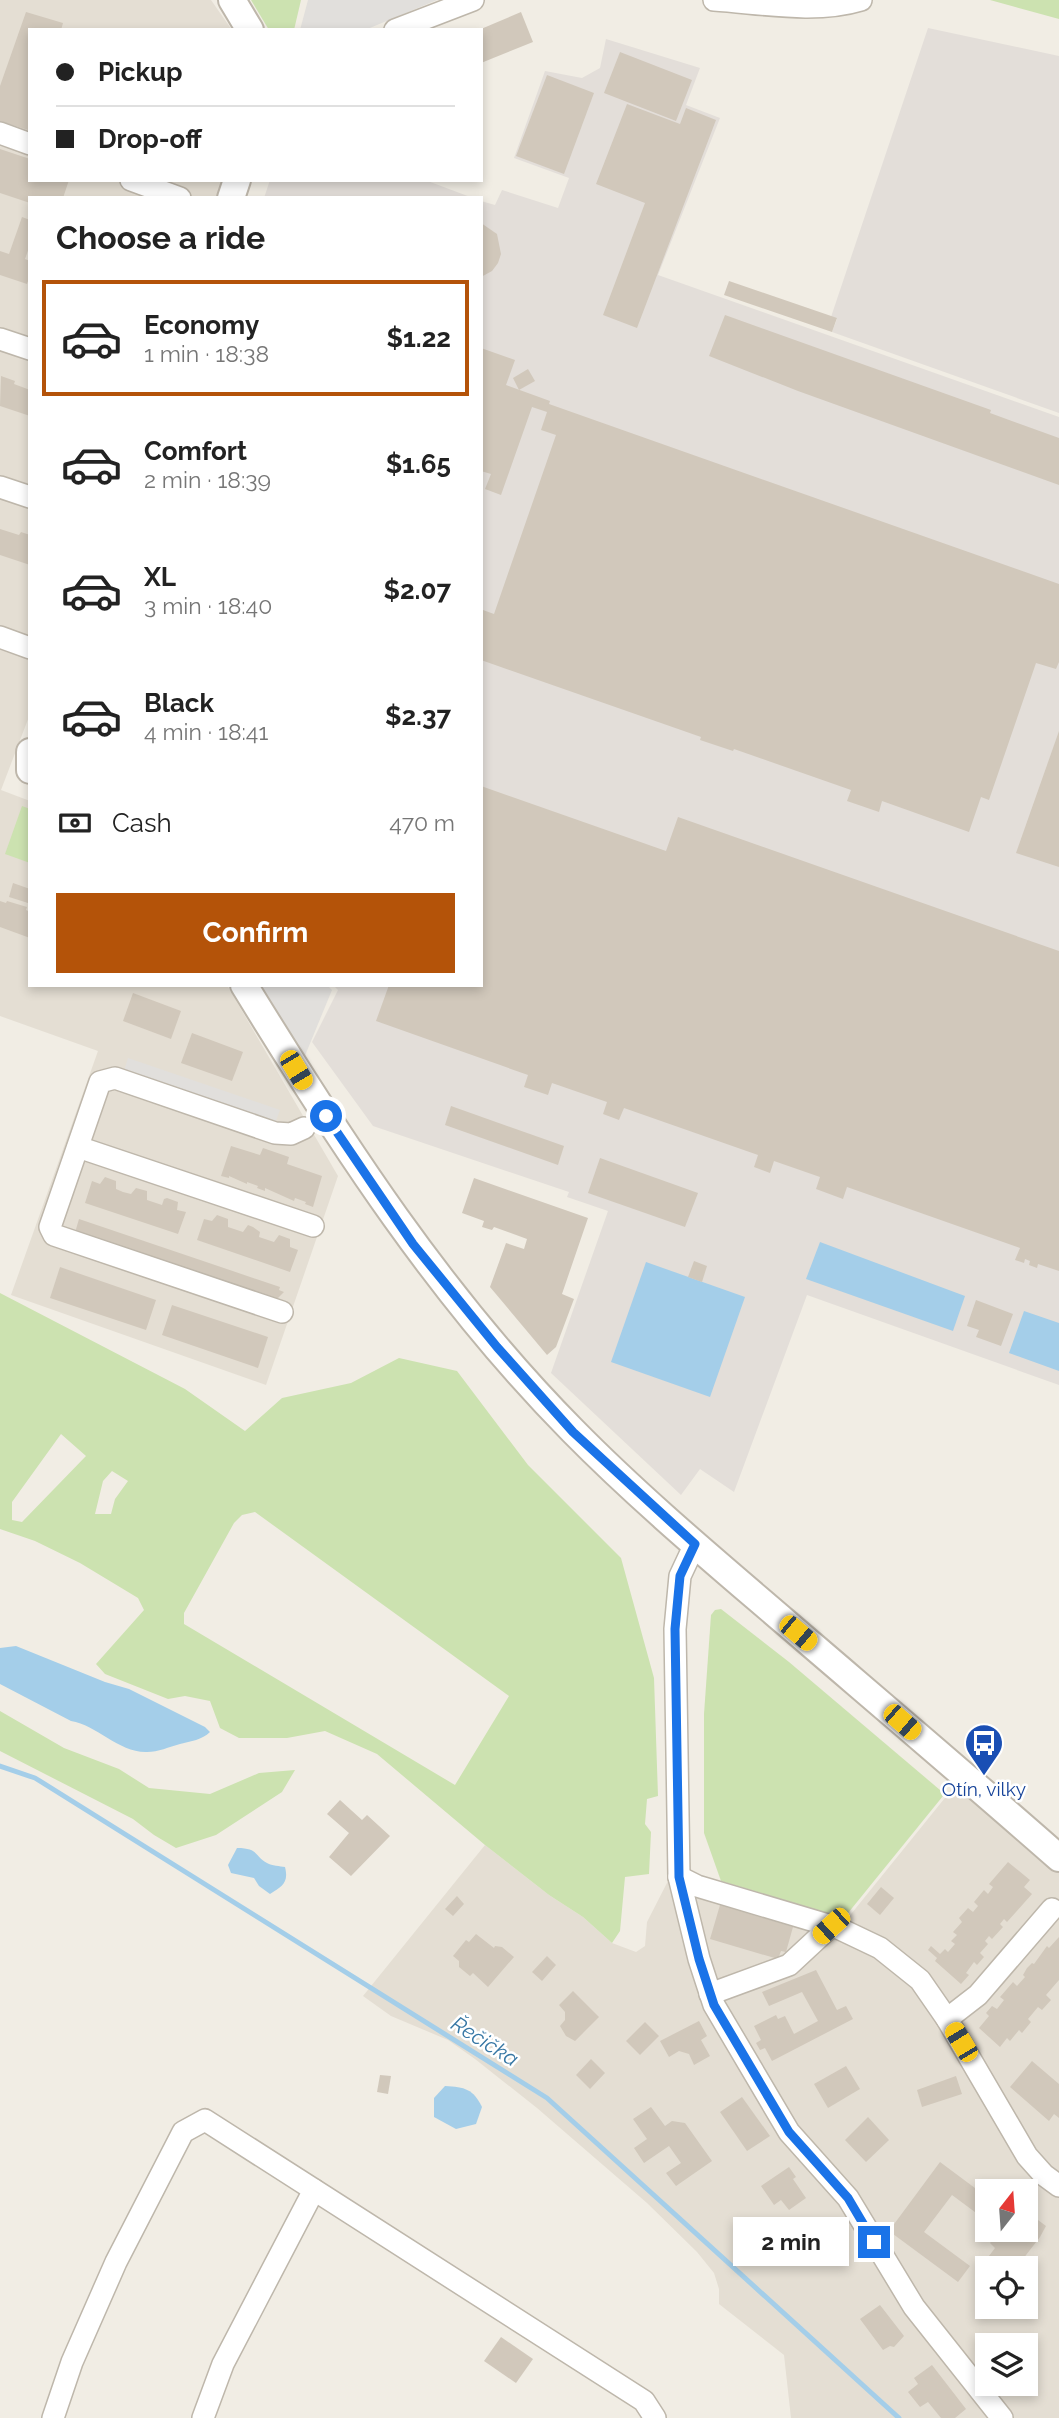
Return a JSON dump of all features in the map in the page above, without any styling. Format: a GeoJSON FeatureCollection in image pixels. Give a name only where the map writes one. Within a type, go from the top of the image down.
{"type":"FeatureCollection","features":[{"type":"Feature","properties":{"kind":"street"},"geometry":{"type":"LineString","coordinates":[[232,0],[249,28]]}},
{"type":"Feature","properties":{"kind":"street"},"geometry":{"type":"LineString","coordinates":[[400,28],[472,0]]}},
{"type":"Feature","properties":{"kind":"street"},"geometry":{"type":"LineString","coordinates":[[714,0],[811,6],[861,0]]}},
{"type":"Feature","properties":{"kind":"street"},"geometry":{"type":"LineString","coordinates":[[0,133],[28,143]]}},
{"type":"Feature","properties":{"kind":"street"},"geometry":{"type":"LineString","coordinates":[[136,182],[175,196]]}},
{"type":"Feature","properties":{"kind":"street"},"geometry":{"type":"LineString","coordinates":[[0,339],[28,348]]}},
{"type":"Feature","properties":{"kind":"street"},"geometry":{"type":"LineString","coordinates":[[0,487],[28,497]]}},
{"type":"Feature","properties":{"kind":"street"},"geometry":{"type":"LineString","coordinates":[[0,638],[28,647]]}},
{"type":"Feature","properties":{"kind":"street"},"geometry":{"type":"LineString","coordinates":[[245,987],[309,1091],[413,1244],[451,1293],[573,1432],[695,1544],[1059,1858]]}},
{"type":"Feature","properties":{"kind":"street"},"geometry":{"type":"LineString","coordinates":[[282,1312],[54,1234],[50,1227],[100,1082],[115,1078],[275,1133],[291,1134],[304,1128]]}},
{"type":"Feature","properties":{"kind":"street"},"geometry":{"type":"LineString","coordinates":[[78,1147],[313,1226]]}},
{"type":"Feature","properties":{"kind":"street"},"geometry":{"type":"LineString","coordinates":[[695,1544],[680,1576],[675,1629],[679,1877],[710,1994],[789,2132],[848,2198],[914,2307],[1002,2418]]}},
{"type":"Feature","properties":{"kind":"street"},"geometry":{"type":"LineString","coordinates":[[679,1877],[697,1886],[857,1935],[897,1960],[920,1980],[947,2018],[1027,2156],[1044,2175],[1059,2186]]}},
{"type":"Feature","properties":{"kind":"street"},"geometry":{"type":"LineString","coordinates":[[947,2018],[978,1995],[1052,1909]]}},
{"type":"Feature","properties":{"kind":"street"},"geometry":{"type":"LineString","coordinates":[[710,1994],[789,1965],[831,1926]]}},
{"type":"Feature","properties":{"kind":"street"},"geometry":{"type":"LineString","coordinates":[[53,2418],[72,2362],[116,2262],[183,2132],[205,2120],[645,2401],[655,2418]]}},
{"type":"Feature","properties":{"kind":"street"},"geometry":{"type":"LineString","coordinates":[[203,2418],[223,2364],[314,2190]]}},
{"type":"Feature","properties":{"kind":"shaded area"},"geometry":{"type":"Polygon","coordinates":[[[0,0],[211,0],[231,28],[28,28],[28,182],[222,182],[218,196],[28,196],[28,719],[1,790],[28,800],[28,987],[228,987],[338,1176],[266,1385],[11,1295],[98,1051],[0,1016],[0,0]]]}},
{"type":"Feature","properties":{"kind":"shaded area"},"geometry":{"type":"Polygon","coordinates":[[[308,0],[437,0],[370,28],[301,28],[308,0]]]}},
{"type":"Feature","properties":{"kind":"shaded area"},"geometry":{"type":"Polygon","coordinates":[[[928,28],[1059,56],[1059,413],[832,332],[837,319],[831,317],[928,28]]]}},
{"type":"Feature","properties":{"kind":"shaded area"},"geometry":{"type":"Polygon","coordinates":[[[606,39],[700,68],[686,105],[720,118],[658,275],[1059,417],[1059,1385],[807,1295],[734,1492],[700,1469],[681,1495],[551,1373],[608,1211],[567,1197],[569,1192],[373,1126],[312,1042],[338,990],[335,987],[483,987],[483,202],[495,205],[502,190],[558,208],[569,178],[514,158],[545,71],[582,78],[600,68],[606,39]]]}},
{"type":"Feature","properties":{"kind":"shaded area"},"geometry":{"type":"Polygon","coordinates":[[[269,182],[430,182],[468,196],[265,196],[269,182]]]}},
{"type":"Feature","properties":{"kind":"shaded area"},"geometry":{"type":"Polygon","coordinates":[[[257,987],[329,987],[332,990],[302,1063],[257,987]]]}},
{"type":"Feature","properties":{"kind":"shaded area"},"geometry":{"type":"Polygon","coordinates":[[[128,1058],[280,1110],[274,1126],[123,1074],[128,1058]]]}},
{"type":"Feature","properties":{"kind":"shaded area"},"geometry":{"type":"Polygon","coordinates":[[[957,1783],[1059,1870],[1059,2418],[791,2418],[784,2355],[719,2304],[719,2289],[714,2273],[697,2252],[647,2203],[537,2108],[475,2059],[448,2040],[391,2016],[363,1996],[485,1845],[549,1895],[583,1917],[612,1943],[636,1952],[645,1946],[647,1922],[669,1879],[843,1924],[957,1783]]]}},
{"type":"Feature","properties":{"kind":"green space"},"geometry":{"type":"Polygon","coordinates":[[[251,0],[301,0],[294,28],[268,28],[251,0]]]}},
{"type":"Feature","properties":{"kind":"green space"},"geometry":{"type":"Polygon","coordinates":[[[990,0],[1059,0],[1059,19],[990,0]]]}},
{"type":"Feature","properties":{"kind":"green space"},"geometry":{"type":"Polygon","coordinates":[[[22,806],[28,808],[28,862],[5,854],[22,806]]]}},
{"type":"Feature","properties":{"kind":"green space"},"geometry":{"type":"Polygon","coordinates":[[[0,1293],[185,1389],[245,1431],[282,1398],[351,1383],[399,1358],[457,1371],[528,1465],[621,1558],[654,1678],[658,1796],[647,1799],[645,1824],[651,1832],[649,1874],[625,1877],[620,1931],[612,1943],[583,1917],[549,1895],[485,1845],[377,1754],[325,1731],[287,1738],[239,1738],[220,1728],[210,1701],[185,1696],[168,1699],[105,1674],[96,1664],[144,1610],[138,1598],[80,1563],[35,1541],[0,1529],[0,1293]],[[61,1434],[12,1502],[12,1520],[22,1522],[86,1456],[61,1434]],[[112,1471],[103,1481],[95,1514],[111,1514],[115,1499],[128,1481],[112,1471]],[[255,1512],[242,1515],[234,1523],[184,1613],[184,1624],[455,1785],[509,1696],[255,1512]]]}},
{"type":"Feature","properties":{"kind":"green space"},"geometry":{"type":"Polygon","coordinates":[[[721,1609],[789,1662],[940,1790],[943,1796],[844,1918],[721,1881],[704,1833],[704,1714],[711,1615],[715,1610],[721,1609]]]}},
{"type":"Feature","properties":{"kind":"green space"},"geometry":{"type":"Polygon","coordinates":[[[0,1711],[64,1748],[119,1769],[149,1788],[210,1794],[259,1773],[295,1770],[282,1792],[216,1835],[176,1848],[133,1819],[0,1751],[0,1711]]]}},
{"type":"Feature","properties":{"kind":"water"},"geometry":{"type":"Polygon","coordinates":[[[820,1242],[965,1296],[953,1331],[806,1279],[820,1242]]]}},
{"type":"Feature","properties":{"kind":"water"},"geometry":{"type":"Polygon","coordinates":[[[646,1262],[745,1297],[710,1397],[611,1362],[646,1262]]]}},
{"type":"Feature","properties":{"kind":"water"},"geometry":{"type":"Polygon","coordinates":[[[1024,1311],[1059,1323],[1059,1371],[1009,1353],[1024,1311]]]}},
{"type":"Feature","properties":{"kind":"water"},"geometry":{"type":"Polygon","coordinates":[[[16,1646],[129,1689],[210,1732],[196,1740],[155,1751],[127,1748],[0,1684],[0,1648],[16,1646]]]}},
{"type":"Feature","properties":{"kind":"water"},"geometry":{"type":"Polygon","coordinates":[[[237,1848],[249,1849],[269,1864],[285,1867],[284,1884],[270,1894],[259,1886],[254,1878],[231,1873],[228,1865],[237,1848]]]}},
{"type":"Feature","properties":{"kind":"water"},"geometry":{"type":"Polygon","coordinates":[[[445,2086],[463,2088],[475,2096],[482,2107],[476,2124],[456,2129],[434,2117],[434,2098],[445,2086]]]}},
{"type":"Feature","properties":{"kind":"building"},"geometry":{"type":"Polygon","coordinates":[[[26,12],[63,23],[62,28],[28,28],[28,130],[0,121],[0,86],[26,12]]]}},
{"type":"Feature","properties":{"kind":"building"},"geometry":{"type":"Polygon","coordinates":[[[521,12],[533,42],[483,62],[483,28],[521,12]]]}},
{"type":"Feature","properties":{"kind":"building"},"geometry":{"type":"Polygon","coordinates":[[[620,52],[692,80],[676,121],[604,93],[620,52]]]}},
{"type":"Feature","properties":{"kind":"building"},"geometry":{"type":"Polygon","coordinates":[[[547,75],[594,93],[564,174],[516,156],[547,75]]]}},
{"type":"Feature","properties":{"kind":"building"},"geometry":{"type":"Polygon","coordinates":[[[627,104],[680,124],[686,108],[716,120],[637,328],[603,315],[645,203],[596,184],[627,104]]]}},
{"type":"Feature","properties":{"kind":"building"},"geometry":{"type":"Polygon","coordinates":[[[0,149],[28,158],[28,182],[68,182],[64,196],[28,196],[28,202],[0,193],[0,149]]]}},
{"type":"Feature","properties":{"kind":"building"},"geometry":{"type":"Polygon","coordinates":[[[22,217],[28,219],[28,251],[25,259],[28,260],[27,284],[0,275],[0,251],[9,254],[22,217]]]}},
{"type":"Feature","properties":{"kind":"building"},"geometry":{"type":"Polygon","coordinates":[[[483,224],[497,234],[501,254],[492,271],[483,276],[483,224]]]}},
{"type":"Feature","properties":{"kind":"building"},"geometry":{"type":"Polygon","coordinates":[[[729,281],[837,318],[832,332],[724,295],[729,281]]]}},
{"type":"Feature","properties":{"kind":"building"},"geometry":{"type":"Polygon","coordinates":[[[725,315],[991,410],[990,413],[1059,438],[1059,485],[709,356],[725,315]]]}},
{"type":"Feature","properties":{"kind":"building"},"geometry":{"type":"Polygon","coordinates":[[[483,349],[515,360],[506,385],[550,401],[549,404],[1059,584],[1059,662],[1056,669],[1036,663],[989,800],[981,797],[969,832],[882,801],[879,812],[847,801],[851,790],[734,749],[733,751],[700,740],[701,737],[483,661],[483,610],[494,614],[556,435],[541,430],[547,412],[532,407],[501,495],[485,489],[491,474],[483,472],[483,349]]]}},
{"type":"Feature","properties":{"kind":"building"},"geometry":{"type":"Polygon","coordinates":[[[528,369],[535,381],[519,390],[513,378],[528,369]]]}},
{"type":"Feature","properties":{"kind":"building"},"geometry":{"type":"Polygon","coordinates":[[[1,376],[28,389],[28,415],[0,406],[1,376]]]}},
{"type":"Feature","properties":{"kind":"building"},"geometry":{"type":"Polygon","coordinates":[[[0,529],[19,535],[21,532],[28,534],[28,564],[0,555],[0,529]]]}},
{"type":"Feature","properties":{"kind":"building"},"geometry":{"type":"Polygon","coordinates":[[[1059,731],[1059,867],[1016,853],[1059,731]]]}},
{"type":"Feature","properties":{"kind":"building"},"geometry":{"type":"Polygon","coordinates":[[[483,787],[666,851],[678,817],[1059,951],[1059,1271],[1038,1264],[1037,1268],[1029,1265],[1030,1261],[1025,1259],[1024,1263],[1015,1260],[1020,1248],[847,1187],[843,1199],[816,1189],[820,1177],[774,1161],[770,1173],[754,1167],[758,1155],[624,1108],[619,1120],[603,1114],[607,1102],[552,1083],[548,1095],[524,1087],[528,1075],[376,1021],[388,987],[483,987],[483,787]]]}},
{"type":"Feature","properties":{"kind":"building"},"geometry":{"type":"Polygon","coordinates":[[[13,883],[28,888],[28,903],[9,897],[13,883]]]}},
{"type":"Feature","properties":{"kind":"building"},"geometry":{"type":"Polygon","coordinates":[[[0,901],[27,907],[28,937],[0,927],[0,901]]]}},
{"type":"Feature","properties":{"kind":"building"},"geometry":{"type":"Polygon","coordinates":[[[133,993],[181,1011],[171,1039],[123,1021],[133,993]]]}},
{"type":"Feature","properties":{"kind":"building"},"geometry":{"type":"Polygon","coordinates":[[[192,1033],[243,1052],[232,1081],[181,1063],[192,1033]]]}},
{"type":"Feature","properties":{"kind":"building"},"geometry":{"type":"Polygon","coordinates":[[[451,1106],[564,1146],[558,1165],[445,1125],[451,1106]]]}},
{"type":"Feature","properties":{"kind":"building"},"geometry":{"type":"Polygon","coordinates":[[[231,1146],[260,1155],[263,1148],[289,1157],[287,1164],[322,1176],[313,1207],[295,1198],[294,1201],[265,1188],[265,1191],[247,1182],[221,1176],[231,1146]]]}},
{"type":"Feature","properties":{"kind":"building"},"geometry":{"type":"Polygon","coordinates":[[[600,1158],[698,1193],[685,1227],[588,1193],[600,1158]]]}},
{"type":"Feature","properties":{"kind":"building"},"geometry":{"type":"Polygon","coordinates":[[[105,1177],[116,1181],[116,1189],[123,1192],[131,1194],[136,1188],[147,1191],[147,1200],[162,1205],[167,1198],[178,1202],[177,1210],[186,1212],[178,1234],[85,1203],[92,1181],[100,1184],[105,1177]]]}},
{"type":"Feature","properties":{"kind":"building"},"geometry":{"type":"Polygon","coordinates":[[[474,1178],[588,1218],[562,1294],[574,1299],[556,1347],[547,1355],[490,1287],[506,1243],[524,1249],[527,1239],[494,1227],[492,1230],[482,1227],[484,1221],[462,1213],[474,1178]]]}},
{"type":"Feature","properties":{"kind":"building"},"geometry":{"type":"Polygon","coordinates":[[[217,1215],[228,1219],[228,1227],[243,1232],[248,1225],[260,1232],[259,1237],[274,1242],[279,1235],[290,1239],[290,1247],[298,1250],[290,1272],[197,1240],[204,1219],[212,1221],[217,1215]]]}},
{"type":"Feature","properties":{"kind":"building"},"geometry":{"type":"Polygon","coordinates":[[[79,1219],[280,1287],[279,1290],[284,1292],[276,1300],[74,1236],[79,1219]]]}},
{"type":"Feature","properties":{"kind":"building"},"geometry":{"type":"Polygon","coordinates":[[[694,1261],[707,1266],[702,1282],[688,1277],[694,1261]]]}},
{"type":"Feature","properties":{"kind":"building"},"geometry":{"type":"Polygon","coordinates":[[[60,1267],[156,1300],[146,1330],[50,1298],[60,1267]]]}},
{"type":"Feature","properties":{"kind":"building"},"geometry":{"type":"Polygon","coordinates":[[[976,1300],[1013,1314],[1001,1346],[976,1337],[979,1330],[967,1326],[976,1300]]]}},
{"type":"Feature","properties":{"kind":"building"},"geometry":{"type":"Polygon","coordinates":[[[172,1305],[268,1337],[258,1368],[162,1335],[172,1305]]]}},
{"type":"Feature","properties":{"kind":"building"},"geometry":{"type":"Polygon","coordinates":[[[340,1800],[362,1820],[367,1815],[390,1836],[351,1876],[329,1857],[349,1833],[327,1814],[340,1800]]]}},
{"type":"Feature","properties":{"kind":"building"},"geometry":{"type":"Polygon","coordinates":[[[1008,1862],[1030,1880],[1024,1887],[1032,1894],[1007,1922],[1004,1919],[1000,1924],[1003,1927],[992,1939],[989,1936],[985,1941],[988,1944],[980,1953],[984,1957],[977,1965],[974,1962],[966,1973],[969,1975],[961,1984],[935,1961],[937,1958],[928,1950],[931,1946],[940,1954],[945,1949],[948,1952],[955,1944],[951,1941],[957,1935],[953,1932],[962,1922],[959,1918],[968,1908],[973,1912],[978,1906],[974,1902],[984,1890],[988,1894],[993,1887],[989,1884],[1008,1862]]]}},
{"type":"Feature","properties":{"kind":"building"},"geometry":{"type":"Polygon","coordinates":[[[881,1887],[894,1898],[880,1915],[867,1904],[881,1887]]]}},
{"type":"Feature","properties":{"kind":"building"},"geometry":{"type":"Polygon","coordinates":[[[457,1896],[464,1904],[453,1916],[445,1909],[457,1896]]]}},
{"type":"Feature","properties":{"kind":"building"},"geometry":{"type":"Polygon","coordinates":[[[720,1905],[793,1927],[786,1952],[781,1951],[778,1959],[710,1939],[720,1905]]]}},
{"type":"Feature","properties":{"kind":"building"},"geometry":{"type":"Polygon","coordinates":[[[476,1934],[494,1948],[502,1947],[514,1957],[488,1987],[473,1973],[470,1976],[459,1967],[459,1961],[453,1956],[466,1940],[469,1942],[476,1934]]]}},
{"type":"Feature","properties":{"kind":"building"},"geometry":{"type":"Polygon","coordinates":[[[1059,1937],[1059,1980],[1046,1995],[1051,2000],[1042,2010],[1038,2007],[1028,2019],[1031,2022],[1022,2033],[1019,2030],[1010,2041],[1007,2038],[1000,2047],[979,2028],[989,2016],[986,2013],[992,2006],[997,2009],[1004,2000],[1000,1997],[1013,1982],[1017,1986],[1025,1977],[1023,1975],[1027,1968],[1059,1937]]]}},
{"type":"Feature","properties":{"kind":"building"},"geometry":{"type":"Polygon","coordinates":[[[547,1956],[556,1965],[542,1981],[532,1972],[547,1956]]]}},
{"type":"Feature","properties":{"kind":"building"},"geometry":{"type":"Polygon","coordinates":[[[816,1970],[837,2010],[846,2006],[853,2019],[772,2061],[765,2048],[760,2050],[756,2043],[761,2040],[754,2026],[776,2015],[778,2019],[785,2016],[794,2034],[818,2021],[802,1992],[769,2006],[762,1992],[816,1970]]]}},
{"type":"Feature","properties":{"kind":"building"},"geometry":{"type":"Polygon","coordinates":[[[573,1991],[599,2017],[575,2041],[566,2036],[560,2026],[565,2020],[565,2012],[559,2005],[573,1991]]]}},
{"type":"Feature","properties":{"kind":"building"},"geometry":{"type":"Polygon","coordinates":[[[699,2021],[707,2036],[701,2040],[710,2056],[694,2065],[689,2054],[679,2051],[669,2057],[660,2041],[699,2021]]]}},
{"type":"Feature","properties":{"kind":"building"},"geometry":{"type":"Polygon","coordinates":[[[645,2022],[659,2036],[640,2055],[626,2041],[645,2022]]]}},
{"type":"Feature","properties":{"kind":"building"},"geometry":{"type":"Polygon","coordinates":[[[591,2059],[605,2073],[590,2089],[576,2075],[591,2059]]]}},
{"type":"Feature","properties":{"kind":"building"},"geometry":{"type":"Polygon","coordinates":[[[1032,2061],[1059,2084],[1059,2118],[1054,2114],[1049,2121],[1010,2087],[1032,2061]]]}},
{"type":"Feature","properties":{"kind":"building"},"geometry":{"type":"Polygon","coordinates":[[[846,2066],[860,2089],[828,2108],[814,2084],[846,2066]]]}},
{"type":"Feature","properties":{"kind":"building"},"geometry":{"type":"Polygon","coordinates":[[[380,2075],[391,2076],[388,2094],[377,2092],[380,2075]]]}},
{"type":"Feature","properties":{"kind":"building"},"geometry":{"type":"Polygon","coordinates":[[[956,2076],[962,2094],[922,2107],[917,2090],[956,2076]]]}},
{"type":"Feature","properties":{"kind":"building"},"geometry":{"type":"Polygon","coordinates":[[[742,2097],[770,2136],[747,2151],[720,2112],[742,2097]]]}},
{"type":"Feature","properties":{"kind":"building"},"geometry":{"type":"Polygon","coordinates":[[[651,2107],[665,2126],[672,2121],[685,2123],[712,2161],[676,2186],[666,2173],[681,2163],[669,2146],[644,2163],[634,2148],[647,2139],[633,2119],[651,2107]]]}},
{"type":"Feature","properties":{"kind":"building"},"geometry":{"type":"Polygon","coordinates":[[[868,2117],[889,2140],[866,2162],[845,2140],[868,2117]]]}},
{"type":"Feature","properties":{"kind":"building"},"geometry":{"type":"Polygon","coordinates":[[[940,2162],[975,2188],[975,2212],[952,2195],[924,2232],[970,2266],[958,2282],[889,2231],[940,2162]]]}},
{"type":"Feature","properties":{"kind":"building"},"geometry":{"type":"Polygon","coordinates":[[[789,2167],[796,2177],[793,2179],[806,2198],[789,2210],[781,2200],[774,2205],[761,2186],[789,2167]]]}},
{"type":"Feature","properties":{"kind":"building"},"geometry":{"type":"Polygon","coordinates":[[[820,2220],[832,2236],[811,2250],[805,2242],[810,2239],[804,2231],[820,2220]]]}},
{"type":"Feature","properties":{"kind":"building"},"geometry":{"type":"Polygon","coordinates":[[[1038,2220],[1046,2226],[1038,2240],[1038,2220]]]}},
{"type":"Feature","properties":{"kind":"building"},"geometry":{"type":"Polygon","coordinates":[[[1036,2242],[1025,2256],[989,2256],[995,2248],[990,2243],[1036,2242]]]}},
{"type":"Feature","properties":{"kind":"building"},"geometry":{"type":"Polygon","coordinates":[[[880,2305],[904,2336],[894,2347],[883,2350],[860,2319],[880,2305]]]}},
{"type":"Feature","properties":{"kind":"building"},"geometry":{"type":"Polygon","coordinates":[[[501,2337],[533,2359],[516,2383],[484,2361],[501,2337]]]}},
{"type":"Feature","properties":{"kind":"building"},"geometry":{"type":"Polygon","coordinates":[[[932,2365],[966,2409],[955,2418],[941,2418],[928,2402],[920,2407],[908,2392],[918,2384],[914,2378],[932,2365]]]}},
{"type":"Feature","properties":{"kind":"waterway","name":"Řečička"},"geometry":{"type":"LineString","coordinates":[[0,1766],[35,1778],[547,2098],[899,2418]]}},
{"type":"Feature","properties":{"kind":"place","name":"Otín, vilky"},"geometry":{"type":"Point","coordinates":[984,1777]}},
{"type":"Feature","properties":{"kind":"route"},"geometry":{"type":"LineString","coordinates":[[326,1116],[413,1244],[497,1347],[573,1432],[695,1544],[680,1576],[675,1629],[679,1877],[699,1959],[714,2005],[789,2132],[848,2198],[874,2242]]}}]}
